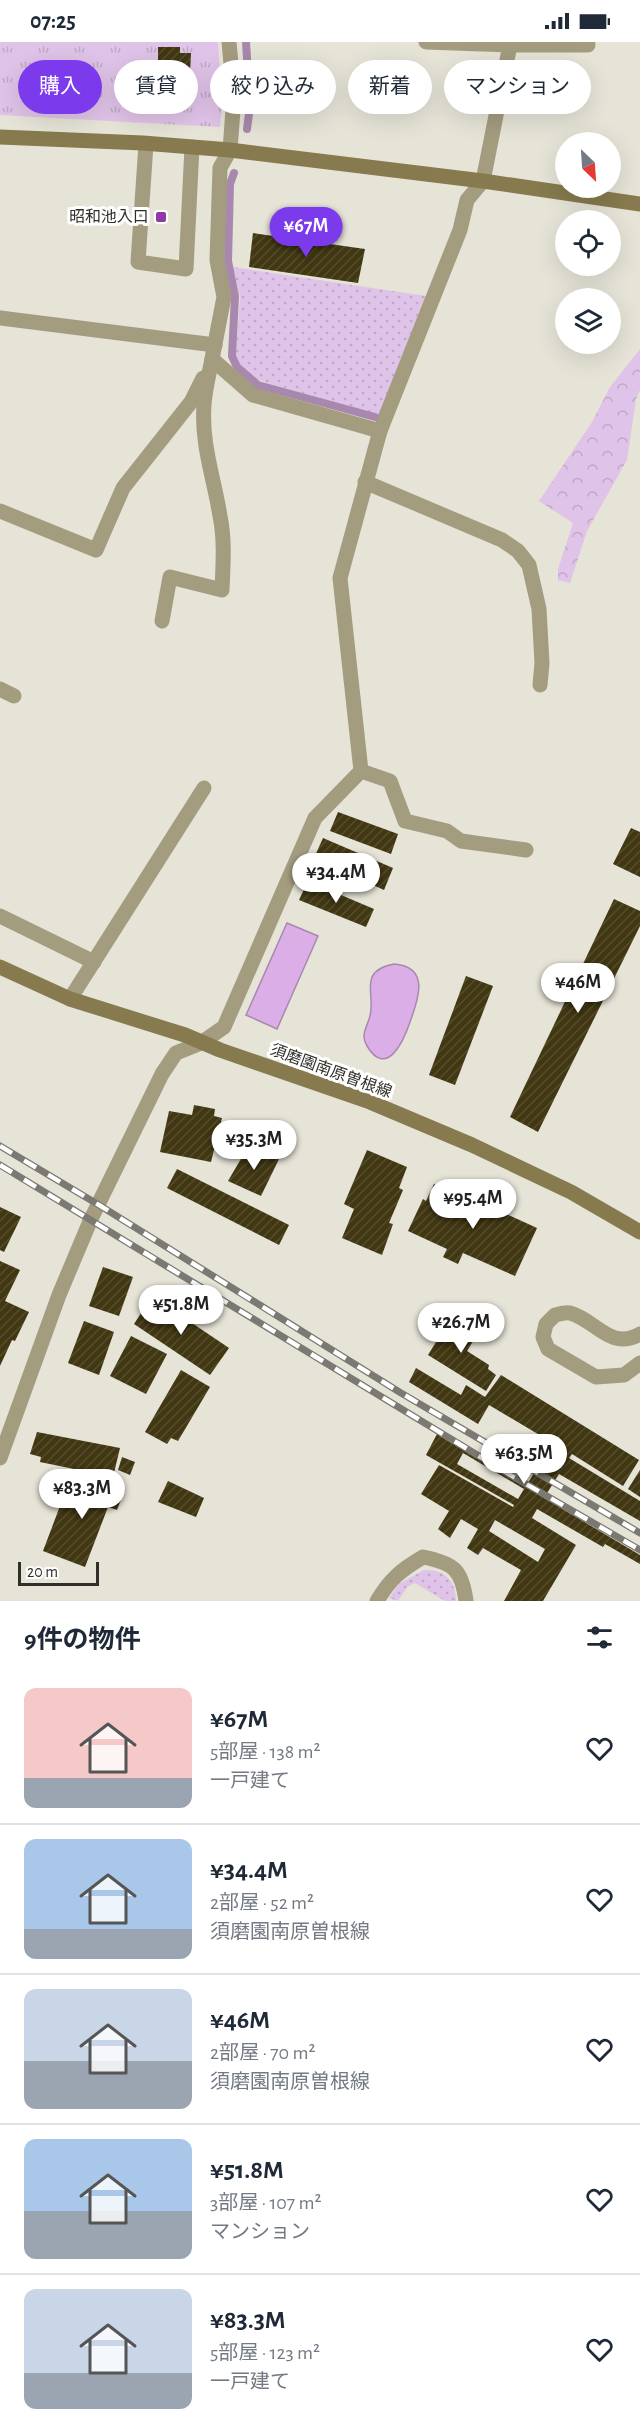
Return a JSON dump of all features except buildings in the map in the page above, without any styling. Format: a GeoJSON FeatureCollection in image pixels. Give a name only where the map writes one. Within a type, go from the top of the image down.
{"type":"FeatureCollection","features":[{"type":"Feature","properties":{"kind":"main road"},"geometry":{"type":"LineString","coordinates":[[0,137],[230,150],[483,181],[640,204]]}},
{"type":"Feature","properties":{"kind":"main road","name":"須磨園南原曽根線"},"geometry":{"type":"LineString","coordinates":[[0,967],[70,999],[185,1035],[201,1043],[370,1102],[472,1145],[570,1192],[640,1232]]}},
{"type":"Feature","properties":{"kind":"street"},"geometry":{"type":"LineString","coordinates":[[162,621],[170,578],[228,594],[220,516],[207,461],[204,405],[224,297],[217,260],[220,168],[230,150],[234,96],[229,42]]}},
{"type":"Feature","properties":{"kind":"street"},"geometry":{"type":"LineString","coordinates":[[426,42],[588,45]]}},
{"type":"Feature","properties":{"kind":"street"},"geometry":{"type":"LineString","coordinates":[[361,771],[340,578],[380,431],[460,230],[467,200],[483,181],[510,45]]}},
{"type":"Feature","properties":{"kind":"street"},"geometry":{"type":"LineString","coordinates":[[146,144],[138,262],[186,268],[192,147]]}},
{"type":"Feature","properties":{"kind":"street"},"geometry":{"type":"LineString","coordinates":[[0,318],[214,352],[253,395],[380,431]]}},
{"type":"Feature","properties":{"kind":"street"},"geometry":{"type":"LineString","coordinates":[[0,511],[96,550],[123,488],[191,402],[214,352]]}},
{"type":"Feature","properties":{"kind":"street"},"geometry":{"type":"LineString","coordinates":[[365,482],[502,540],[518,551],[529,566],[539,609],[542,663],[540,685]]}},
{"type":"Feature","properties":{"kind":"street"},"geometry":{"type":"LineString","coordinates":[[0,689],[14,696]]}},
{"type":"Feature","properties":{"kind":"street"},"geometry":{"type":"LineString","coordinates":[[361,771],[390,782],[405,821],[447,831],[461,841],[526,850]]}},
{"type":"Feature","properties":{"kind":"street"},"geometry":{"type":"LineString","coordinates":[[0,1458],[59,1295],[91,1219],[162,1074],[176,1053],[201,1043],[224,1027],[315,818],[361,771]]}},
{"type":"Feature","properties":{"kind":"street"},"geometry":{"type":"LineString","coordinates":[[70,999],[204,788]]}},
{"type":"Feature","properties":{"kind":"street"},"geometry":{"type":"LineString","coordinates":[[0,915],[94,962]]}},
{"type":"Feature","properties":{"kind":"street"},"geometry":{"type":"LineString","coordinates":[[640,1334],[631,1339],[617,1340],[569,1313],[555,1315],[546,1324],[543,1337],[548,1349],[596,1377],[624,1375],[640,1363]]}},
{"type":"Feature","properties":{"kind":"street"},"geometry":{"type":"LineString","coordinates":[[377,1601],[388,1583],[404,1568],[423,1557],[444,1561],[455,1569],[463,1581],[466,1601]]}},
{"type":"Feature","properties":{"kind":"green space"},"geometry":{"type":"Polygon","coordinates":[[[0,42],[218,42],[219,60],[210,60],[210,114],[221,114],[220,127],[0,115],[0,42]]]}},
{"type":"Feature","properties":{"kind":"green space"},"geometry":{"type":"Polygon","coordinates":[[[233,267],[426,296],[379,415],[270,384],[251,377],[241,367],[236,354],[240,297],[233,267]]]}},
{"type":"Feature","properties":{"kind":"green space"},"geometry":{"type":"Polygon","coordinates":[[[640,349],[640,390],[636,399],[627,460],[587,531],[570,583],[558,580],[558,569],[573,523],[539,501],[592,422],[610,387],[640,349]]]}},
{"type":"Feature","properties":{"kind":"green space"},"geometry":{"type":"Polygon","coordinates":[[[424,1570],[437,1571],[448,1577],[454,1587],[456,1601],[445,1601],[415,1583],[407,1587],[398,1601],[389,1598],[399,1584],[424,1570]]]}},
{"type":"Feature","properties":{"kind":"shaded area"},"geometry":{"type":"Polygon","coordinates":[[[287,923],[318,936],[277,1029],[246,1015],[287,923]]]}},
{"type":"Feature","properties":{"kind":"shaded area"},"geometry":{"type":"Polygon","coordinates":[[[394,964],[406,966],[413,971],[419,986],[418,995],[407,1030],[399,1046],[388,1058],[381,1059],[374,1055],[364,1038],[371,1008],[370,985],[375,972],[394,964]]]}},
{"type":"Feature","properties":{"kind":"waterway"},"geometry":{"type":"LineString","coordinates":[[246,42],[250,106],[247,129]]}},
{"type":"Feature","properties":{"kind":"waterway"},"geometry":{"type":"LineString","coordinates":[[234,173],[230,184],[228,261],[235,296],[232,356],[237,367],[258,385],[375,417]]}},
{"type":"Feature","properties":{"kind":"railway"},"geometry":{"type":"LineString","coordinates":[[0,1146],[401,1393],[640,1533]]}},
{"type":"Feature","properties":{"kind":"railway"},"geometry":{"type":"LineString","coordinates":[[0,1165],[502,1470],[640,1550]]}},
{"type":"Feature","properties":{"kind":"place","name":"昭和池入口"},"geometry":{"type":"Point","coordinates":[161,217]}}]}
